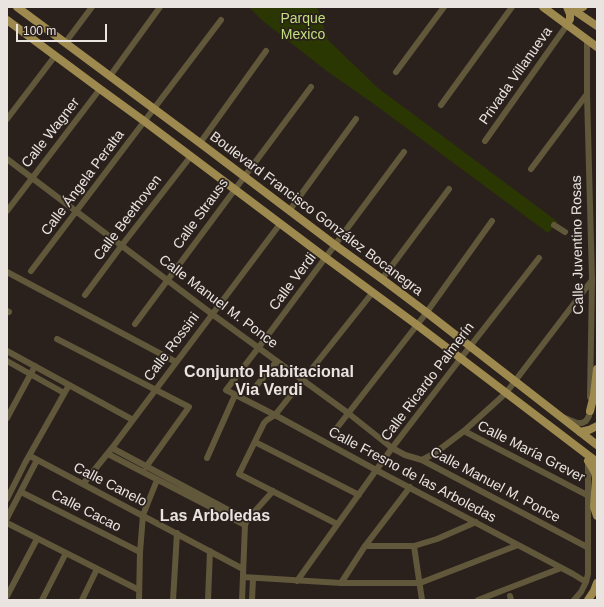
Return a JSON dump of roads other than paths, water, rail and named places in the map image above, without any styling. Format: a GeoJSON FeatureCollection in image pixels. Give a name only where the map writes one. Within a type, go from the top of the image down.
{"type":"FeatureCollection","features":[{"type":"Feature","properties":{"kind":"main road"},"geometry":{"type":"LineString","coordinates":[[543,7],[597,47]]}},
{"type":"Feature","properties":{"kind":"main road","name":"Boulevard Francisco González Bocanegra"},"geometry":{"type":"LineString","coordinates":[[19,8],[335,246],[426,312],[597,445]]}},
{"type":"Feature","properties":{"kind":"main road"},"geometry":{"type":"LineString","coordinates":[[567,25],[570,19],[570,14],[576,8],[597,26]]}},
{"type":"Feature","properties":{"kind":"main road","name":"Boulevard Francisco González Bocanegra"},"geometry":{"type":"LineString","coordinates":[[8,23],[53,54],[280,224],[417,324],[597,462]]}},
{"type":"Feature","properties":{"kind":"main road"},"geometry":{"type":"LineString","coordinates":[[53,54],[59,49],[63,42]]}},
{"type":"Feature","properties":{"kind":"main road"},"geometry":{"type":"LineString","coordinates":[[590,411],[594,395],[597,369]]}},
{"type":"Feature","properties":{"kind":"main road"},"geometry":{"type":"LineString","coordinates":[[580,432],[597,426]]}},
{"type":"Feature","properties":{"kind":"main road"},"geometry":{"type":"LineString","coordinates":[[588,461],[595,473],[596,478],[594,507],[597,516]]}},
{"type":"Feature","properties":{"kind":"main road"},"geometry":{"type":"LineString","coordinates":[[588,600],[597,583]]}},
{"type":"Feature","properties":{"kind":"street"},"geometry":{"type":"LineString","coordinates":[[63,42],[92,7]]}},
{"type":"Feature","properties":{"kind":"street"},"geometry":{"type":"LineString","coordinates":[[110,76],[160,7]]}},
{"type":"Feature","properties":{"kind":"street"},"geometry":{"type":"LineString","coordinates":[[396,72],[444,7]]}},
{"type":"Feature","properties":{"kind":"street"},"geometry":{"type":"LineString","coordinates":[[441,104],[512,7]]}},
{"type":"Feature","properties":{"kind":"street","name":"Calle Ángela Peralta"},"geometry":{"type":"LineString","coordinates":[[31,272],[221,20]]}},
{"type":"Feature","properties":{"kind":"street","name":"Privada Villanueva"},"geometry":{"type":"LineString","coordinates":[[486,141],[567,25]]}},
{"type":"Feature","properties":{"kind":"street","name":"Calle Juventino Rosas"},"geometry":{"type":"LineString","coordinates":[[587,40],[592,280],[590,411]]}},
{"type":"Feature","properties":{"kind":"street"},"geometry":{"type":"LineString","coordinates":[[200,143],[266,51]]}},
{"type":"Feature","properties":{"kind":"street"},"geometry":{"type":"LineString","coordinates":[[7,119],[53,54]]}},
{"type":"Feature","properties":{"kind":"street","name":"Calle Strauss"},"geometry":{"type":"LineString","coordinates":[[135,324],[311,87]]}},
{"type":"Feature","properties":{"kind":"street","name":"Calle Wagner"},"geometry":{"type":"LineString","coordinates":[[7,211],[100,89]]}},
{"type":"Feature","properties":{"kind":"street"},"geometry":{"type":"LineString","coordinates":[[531,169],[587,94]]}},
{"type":"Feature","properties":{"kind":"street"},"geometry":{"type":"LineString","coordinates":[[289,211],[356,119]]}},
{"type":"Feature","properties":{"kind":"street","name":"Calle Verdi"},"geometry":{"type":"LineString","coordinates":[[226,390],[404,152]]}},
{"type":"Feature","properties":{"kind":"street","name":"Calle Beethoven"},"geometry":{"type":"LineString","coordinates":[[85,294],[191,156]]}},
{"type":"Feature","properties":{"kind":"street","name":"Calle Manuel M. Ponce"},"geometry":{"type":"LineString","coordinates":[[7,159],[212,314],[348,413],[392,448],[405,455],[422,460],[587,547]]}},
{"type":"Feature","properties":{"kind":"street"},"geometry":{"type":"LineString","coordinates":[[382,279],[449,189]]}},
{"type":"Feature","properties":{"kind":"street"},"geometry":{"type":"LineString","coordinates":[[336,429],[426,312],[492,221]]}},
{"type":"Feature","properties":{"kind":"street","name":"Calle Rossini"},"geometry":{"type":"LineString","coordinates":[[83,484],[108,454],[280,224]]}},
{"type":"Feature","properties":{"kind":"street"},"geometry":{"type":"LineString","coordinates":[[554,225],[565,232]]}},
{"type":"Feature","properties":{"kind":"street","name":"Calle Ricardo Palmerín"},"geometry":{"type":"LineString","coordinates":[[297,581],[392,448],[460,358],[539,258]]}},
{"type":"Feature","properties":{"kind":"street"},"geometry":{"type":"LineString","coordinates":[[7,272],[176,362]]}},
{"type":"Feature","properties":{"kind":"street"},"geometry":{"type":"LineString","coordinates":[[422,460],[435,453],[464,431],[506,393],[592,280]]}},
{"type":"Feature","properties":{"kind":"street"},"geometry":{"type":"LineString","coordinates":[[337,524],[239,474],[254,442],[267,420],[275,415],[373,292]]}},
{"type":"Feature","properties":{"kind":"street"},"geometry":{"type":"LineString","coordinates":[[57,339],[188,407],[146,467]]}},
{"type":"Feature","properties":{"kind":"street"},"geometry":{"type":"LineString","coordinates":[[7,351],[133,420]]}},
{"type":"Feature","properties":{"kind":"street"},"geometry":{"type":"LineString","coordinates":[[7,361],[64,393]]}},
{"type":"Feature","properties":{"kind":"street"},"geometry":{"type":"LineString","coordinates":[[257,385],[277,361]]}},
{"type":"Feature","properties":{"kind":"street"},"geometry":{"type":"LineString","coordinates":[[7,418],[35,366]]}},
{"type":"Feature","properties":{"kind":"street"},"geometry":{"type":"LineString","coordinates":[[7,499],[69,385]]}},
{"type":"Feature","properties":{"kind":"street","name":"Calle Fresno de las Arboledas"},"geometry":{"type":"LineString","coordinates":[[226,390],[586,582]]}},
{"type":"Feature","properties":{"kind":"street"},"geometry":{"type":"LineString","coordinates":[[207,458],[235,395]]}},
{"type":"Feature","properties":{"kind":"street"},"geometry":{"type":"LineString","coordinates":[[7,402],[14,405]]}},
{"type":"Feature","properties":{"kind":"street"},"geometry":{"type":"LineString","coordinates":[[560,416],[577,423],[582,423],[586,421],[590,411]]}},
{"type":"Feature","properties":{"kind":"street","name":"Boulevard Francisco González Bocanegra"},"geometry":{"type":"LineString","coordinates":[[550,425],[551,431],[555,435],[585,457],[588,461]]}},
{"type":"Feature","properties":{"kind":"street","name":"Calle María Grever"},"geometry":{"type":"LineString","coordinates":[[464,431],[587,495]]}},
{"type":"Feature","properties":{"kind":"street"},"geometry":{"type":"LineString","coordinates":[[254,442],[359,496]]}},
{"type":"Feature","properties":{"kind":"street"},"geometry":{"type":"LineString","coordinates":[[112,448],[246,523]]}},
{"type":"Feature","properties":{"kind":"street"},"geometry":{"type":"LineString","coordinates":[[108,454],[157,480],[246,523]]}},
{"type":"Feature","properties":{"kind":"street","name":"Calle Canelo"},"geometry":{"type":"LineString","coordinates":[[30,456],[243,569]]}},
{"type":"Feature","properties":{"kind":"street"},"geometry":{"type":"LineString","coordinates":[[7,518],[38,460]]}},
{"type":"Feature","properties":{"kind":"street"},"geometry":{"type":"LineString","coordinates":[[574,600],[581,592],[586,582],[588,569],[588,461]]}},
{"type":"Feature","properties":{"kind":"street"},"geometry":{"type":"LineString","coordinates":[[139,600],[140,552],[143,515],[157,480]]}},
{"type":"Feature","properties":{"kind":"street"},"geometry":{"type":"LineString","coordinates":[[341,583],[366,546],[410,487]]}},
{"type":"Feature","properties":{"kind":"street"},"geometry":{"type":"LineString","coordinates":[[242,600],[246,523],[273,491]]}},
{"type":"Feature","properties":{"kind":"street","name":"Calle Cacao"},"geometry":{"type":"LineString","coordinates":[[21,492],[140,552]]}},
{"type":"Feature","properties":{"kind":"street"},"geometry":{"type":"LineString","coordinates":[[366,546],[414,546],[437,539],[476,522]]}},
{"type":"Feature","properties":{"kind":"street"},"geometry":{"type":"LineString","coordinates":[[7,523],[139,590]]}},
{"type":"Feature","properties":{"kind":"street"},"geometry":{"type":"LineString","coordinates":[[173,600],[177,533]]}},
{"type":"Feature","properties":{"kind":"street"},"geometry":{"type":"LineString","coordinates":[[7,596],[37,539]]}},
{"type":"Feature","properties":{"kind":"street"},"geometry":{"type":"LineString","coordinates":[[243,577],[341,583],[420,583],[518,545]]}},
{"type":"Feature","properties":{"kind":"street"},"geometry":{"type":"LineString","coordinates":[[414,546],[422,600]]}},
{"type":"Feature","properties":{"kind":"street"},"geometry":{"type":"LineString","coordinates":[[208,600],[210,551]]}},
{"type":"Feature","properties":{"kind":"street"},"geometry":{"type":"LineString","coordinates":[[42,600],[66,553]]}},
{"type":"Feature","properties":{"kind":"street"},"geometry":{"type":"LineString","coordinates":[[478,600],[560,568]]}},
{"type":"Feature","properties":{"kind":"street"},"geometry":{"type":"LineString","coordinates":[[82,600],[98,569]]}},
{"type":"Feature","properties":{"kind":"street"},"geometry":{"type":"LineString","coordinates":[[252,600],[253,578]]}},
{"type":"Feature","properties":{"kind":"district","name":"Conjunto Habitacional Via Verdi"},"geometry":{"type":"Point","coordinates":[269,382]}},
{"type":"Feature","properties":{"kind":"district","name":"Las Arboledas"},"geometry":{"type":"Point","coordinates":[215,517]}},
{"type":"Feature","properties":{"kind":"park label","name":"Parque Mexico"},"geometry":{"type":"Point","coordinates":[303,28]}}]}
